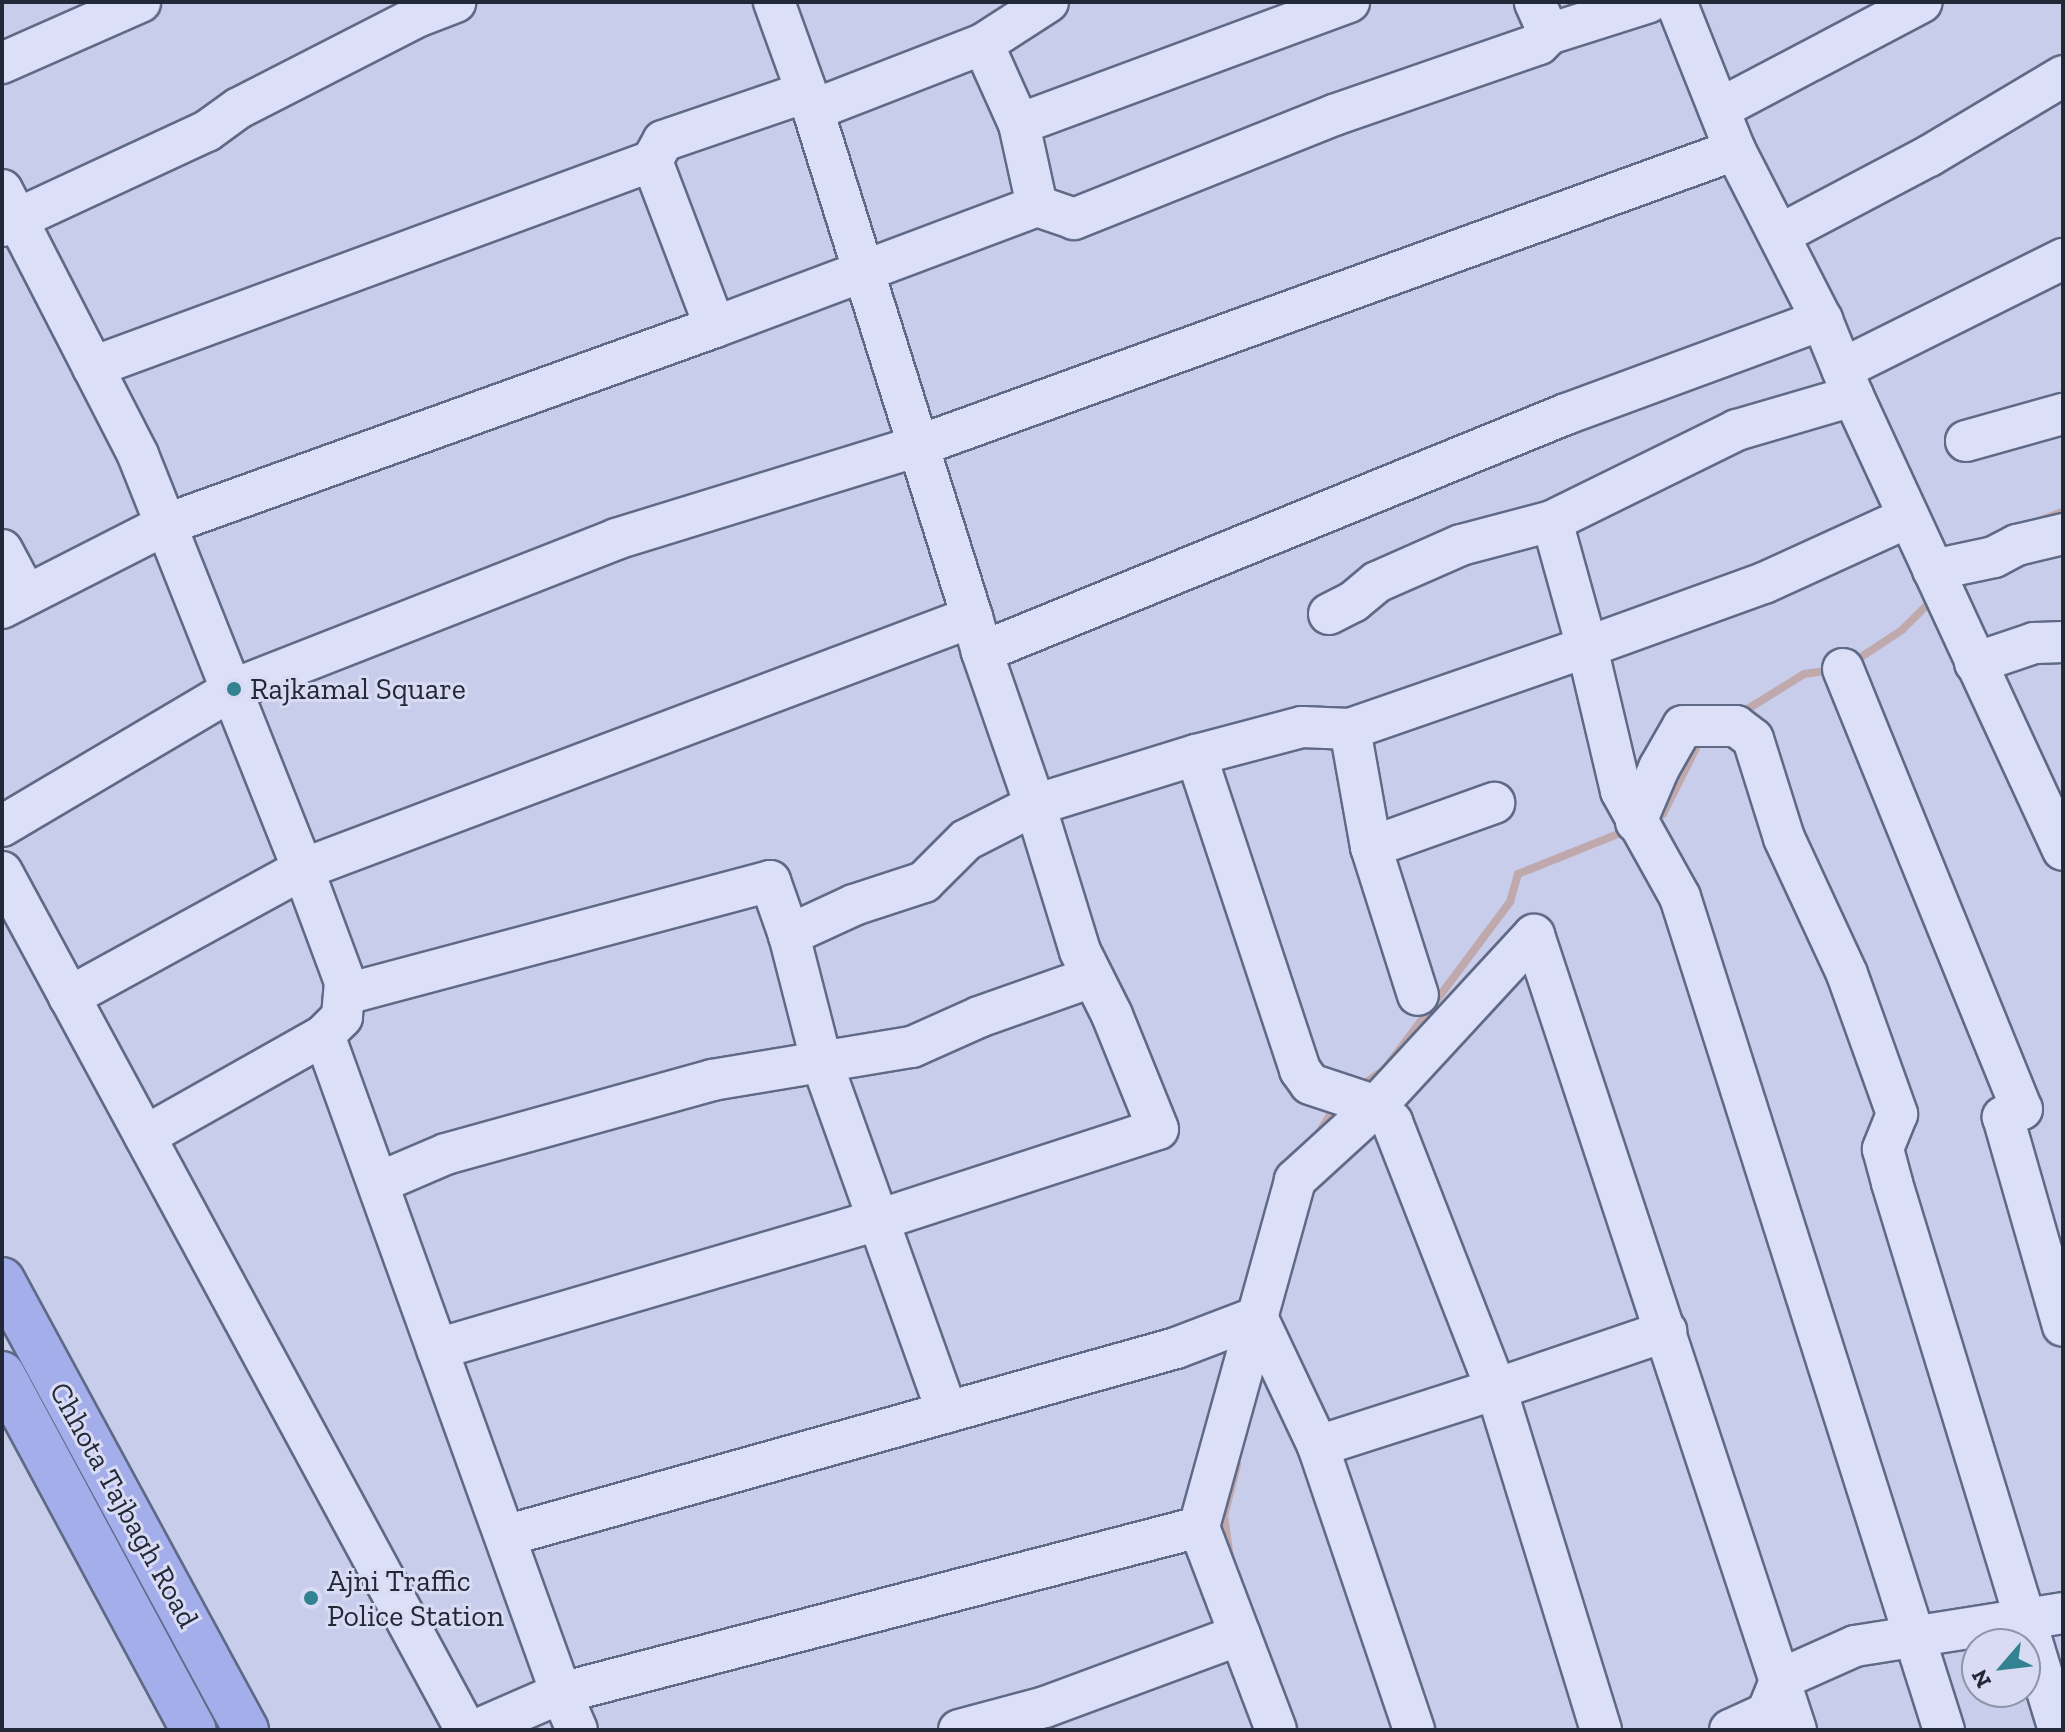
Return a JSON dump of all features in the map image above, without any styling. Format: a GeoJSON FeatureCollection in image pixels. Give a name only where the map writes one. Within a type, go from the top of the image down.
{"type":"FeatureCollection","features":[{"type":"Feature","properties":{"kind":"main road","name":"Chhota Tajbagh Road"},"geometry":{"type":"LineString","coordinates":[[2,1280],[246,1730]]}},
{"type":"Feature","properties":{"kind":"main road"},"geometry":{"type":"LineString","coordinates":[[2,1374],[194,1730]]}},
{"type":"Feature","properties":{"kind":"street"},"geometry":{"type":"LineString","coordinates":[[2,63],[64,17],[140,2]]}},
{"type":"Feature","properties":{"kind":"street"},"geometry":{"type":"LineString","coordinates":[[145,1136],[324,1035],[342,1017],[345,982],[234,689],[138,455],[7,211],[207,131],[239,108],[419,16],[455,2]]}},
{"type":"Feature","properties":{"kind":"street"},"geometry":{"type":"LineString","coordinates":[[437,1349],[878,1220],[1158,1129],[1071,923],[977,635],[810,101],[774,2]]}},
{"type":"Feature","properties":{"kind":"street"},"geometry":{"type":"LineString","coordinates":[[93,367],[652,161],[663,141],[810,101],[983,44],[1048,2]]}},
{"type":"Feature","properties":{"kind":"street"},"geometry":{"type":"LineString","coordinates":[[1019,124],[1349,2]]}},
{"type":"Feature","properties":{"kind":"street"},"geometry":{"type":"LineString","coordinates":[[2,550],[14,602],[167,524],[715,327],[1037,206],[1074,219],[1334,115],[1539,44],[1542,18],[1649,2]]}},
{"type":"Feature","properties":{"kind":"street"},"geometry":{"type":"LineString","coordinates":[[1676,2],[1735,150],[1822,320],[1909,517],[1951,575],[1975,663],[2063,850]]}},
{"type":"Feature","properties":{"kind":"street"},"geometry":{"type":"LineString","coordinates":[[1719,109],[1922,2]]}},
{"type":"Feature","properties":{"kind":"street"},"geometry":{"type":"LineString","coordinates":[[983,44],[1019,124],[1037,206]]}},
{"type":"Feature","properties":{"kind":"street"},"geometry":{"type":"LineString","coordinates":[[1779,235],[1929,156],[2063,76]]}},
{"type":"Feature","properties":{"kind":"street"},"geometry":{"type":"LineString","coordinates":[[2,826],[234,689],[616,539],[918,446],[1735,150]]}},
{"type":"Feature","properties":{"kind":"street"},"geometry":{"type":"LineString","coordinates":[[652,161],[715,327]]}},
{"type":"Feature","properties":{"kind":"street"},"geometry":{"type":"LineString","coordinates":[[1329,614],[1353,602],[1377,582],[1461,545],[1552,521],[1737,430],[1847,382],[2063,259]]}},
{"type":"Feature","properties":{"kind":"street"},"geometry":{"type":"LineString","coordinates":[[69,997],[303,869],[977,635],[1822,320]]}},
{"type":"Feature","properties":{"kind":"street"},"geometry":{"type":"LineString","coordinates":[[1966,441],[2063,414]]}},
{"type":"Feature","properties":{"kind":"street"},"geometry":{"type":"LineString","coordinates":[[789,935],[854,905],[924,882],[966,840],[1035,805],[1196,755],[1302,727],[1350,729],[1764,583],[1909,517]]}},
{"type":"Feature","properties":{"kind":"street"},"geometry":{"type":"LineString","coordinates":[[1552,521],[1587,647],[1621,791],[1680,897],[1944,1730]]}},
{"type":"Feature","properties":{"kind":"street"},"geometry":{"type":"LineString","coordinates":[[1951,575],[2017,545],[2063,534]]}},
{"type":"Feature","properties":{"kind":"street"},"geometry":{"type":"LineString","coordinates":[[1975,663],[2034,643],[2063,642]]}},
{"type":"Feature","properties":{"kind":"street"},"geometry":{"type":"LineString","coordinates":[[1843,669],[2022,1109],[2003,1117],[2063,1326]]}},
{"type":"Feature","properties":{"kind":"street"},"geometry":{"type":"LineString","coordinates":[[1636,822],[1659,768],[1683,726],[1722,725],[1753,739],[1784,838],[1847,974],[1897,1114],[1883,1149],[1889,1172],[2045,1616],[2059,1730]]}},
{"type":"Feature","properties":{"kind":"street"},"geometry":{"type":"LineString","coordinates":[[1350,729],[1371,847],[1418,995]]}},
{"type":"Feature","properties":{"kind":"street"},"geometry":{"type":"LineString","coordinates":[[1196,755],[1300,1070],[1310,1084],[1376,1106],[1392,1122],[1496,1389],[1601,1730]]}},
{"type":"Feature","properties":{"kind":"street"},"geometry":{"type":"LineString","coordinates":[[1371,847],[1494,803]]}},
{"type":"Feature","properties":{"kind":"street"},"geometry":{"type":"LineString","coordinates":[[2,872],[466,1730]]}},
{"type":"Feature","properties":{"kind":"street"},"geometry":{"type":"LineString","coordinates":[[346,994],[770,881],[789,935],[821,1060],[947,1412]]}},
{"type":"Feature","properties":{"kind":"street"},"geometry":{"type":"LineString","coordinates":[[1276,1730],[1199,1527],[1257,1317],[1308,1168],[1376,1106],[1534,935],[1796,1730]]}},
{"type":"Feature","properties":{"kind":"street"},"geometry":{"type":"LineString","coordinates":[[378,1183],[446,1154],[712,1080],[912,1047],[979,1017],[1092,977]]}},
{"type":"Feature","properties":{"kind":"street"},"geometry":{"type":"LineString","coordinates":[[324,1035],[577,1730]]}},
{"type":"Feature","properties":{"kind":"street"},"geometry":{"type":"LineString","coordinates":[[505,1536],[1176,1348],[1257,1317]]}},
{"type":"Feature","properties":{"kind":"street"},"geometry":{"type":"LineString","coordinates":[[1257,1317],[1318,1446],[1414,1730]]}},
{"type":"Feature","properties":{"kind":"street"},"geometry":{"type":"LineString","coordinates":[[1318,1446],[1666,1331]]}},
{"type":"Feature","properties":{"kind":"street"},"geometry":{"type":"LineString","coordinates":[[476,1730],[561,1693],[1199,1527]]}},
{"type":"Feature","properties":{"kind":"street"},"geometry":{"type":"LineString","coordinates":[[1730,1730],[1767,1713],[1781,1679],[1855,1646],[2045,1616]]}},
{"type":"Feature","properties":{"kind":"street"},"geometry":{"type":"LineString","coordinates":[[959,1730],[1045,1707],[1240,1635]]}},
{"type":"Feature","properties":{"kind":"waterway"},"geometry":{"type":"LineString","coordinates":[[2041,520],[2063,512]]}},
{"type":"Feature","properties":{"kind":"waterway"},"geometry":{"type":"LineString","coordinates":[[1852,663],[1902,630],[1935,597]]}},
{"type":"Feature","properties":{"kind":"waterway"},"geometry":{"type":"LineString","coordinates":[[1738,715],[1804,674],[1832,670]]}},
{"type":"Feature","properties":{"kind":"waterway"},"geometry":{"type":"LineString","coordinates":[[1658,816],[1663,814],[1700,740]]}},
{"type":"Feature","properties":{"kind":"waterway"},"geometry":{"type":"LineString","coordinates":[[1361,1086],[1385,1069],[1510,902],[1518,874],[1618,834]]}},
{"type":"Feature","properties":{"kind":"waterway"},"geometry":{"type":"LineString","coordinates":[[1315,1139],[1337,1104]]}},
{"type":"Feature","properties":{"kind":"waterway"},"geometry":{"type":"LineString","coordinates":[[1230,1558],[1224,1516],[1237,1465]]}},
{"type":"Feature","properties":{"kind":"place","name":"Rajkamal Square"},"geometry":{"type":"Point","coordinates":[234,689]}},
{"type":"Feature","properties":{"kind":"place","name":"Ajni Traffic Police Station"},"geometry":{"type":"Point","coordinates":[311,1598]}}]}
